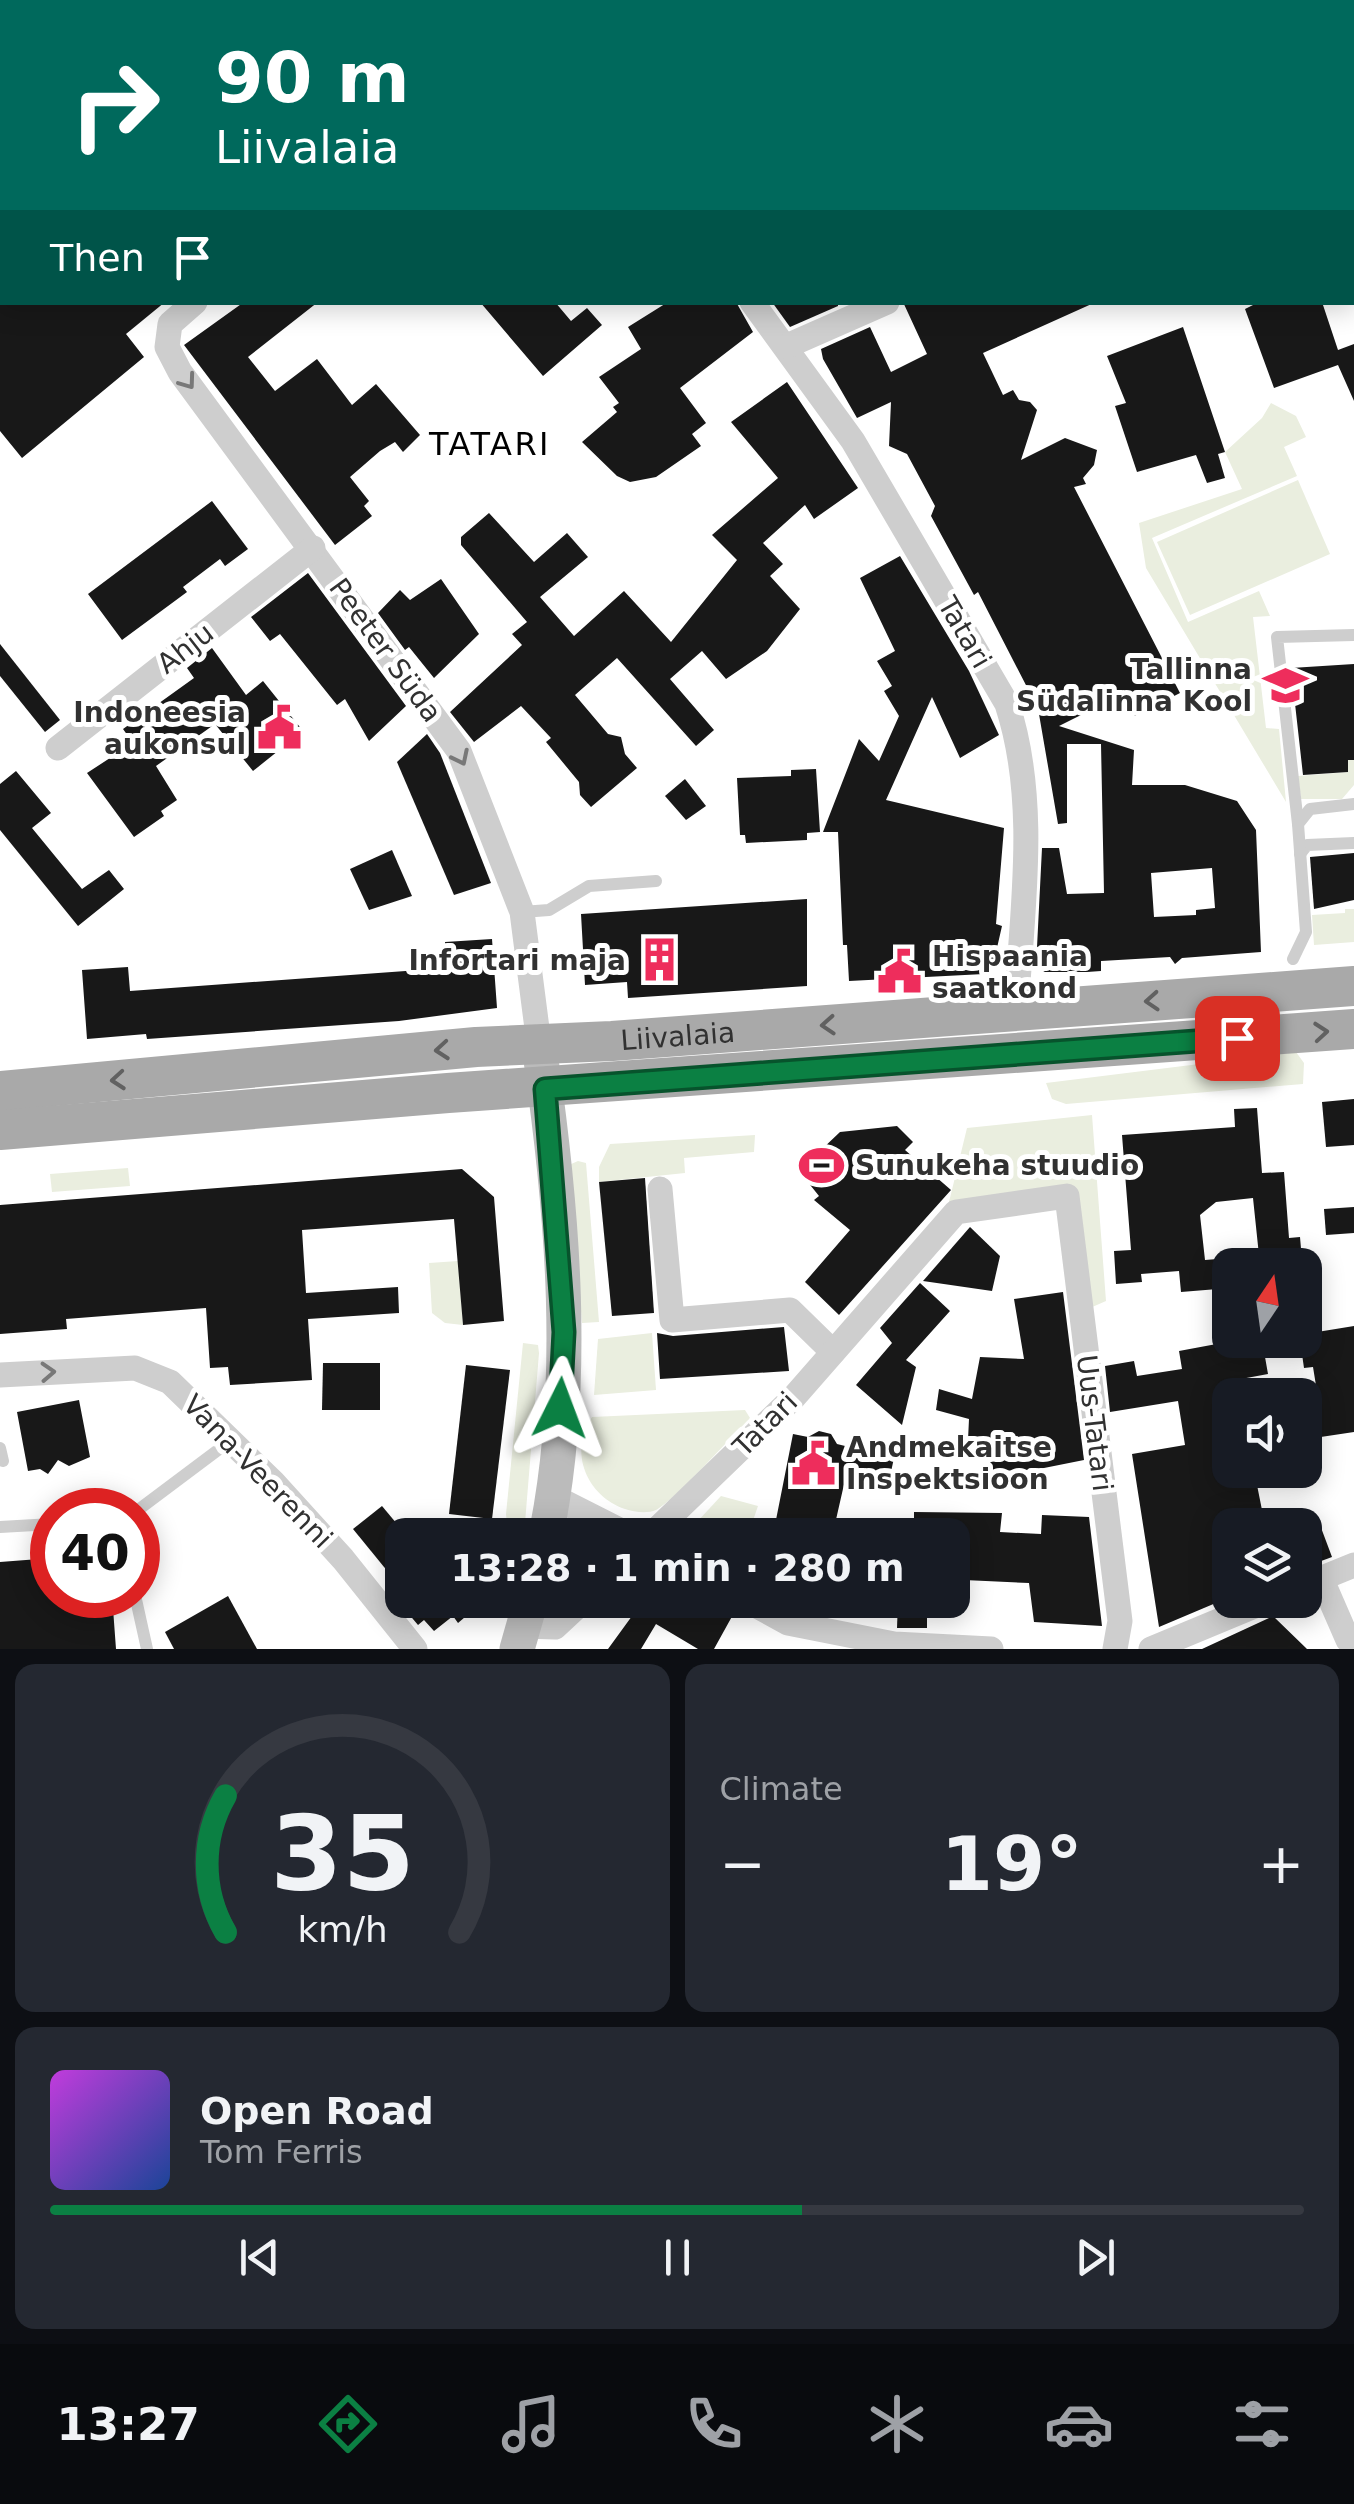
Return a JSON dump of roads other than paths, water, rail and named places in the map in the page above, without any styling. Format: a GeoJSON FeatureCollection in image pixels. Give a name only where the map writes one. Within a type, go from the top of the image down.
{"type":"FeatureCollection","features":[{"type":"Feature","properties":{"kind":"main road","name":"Liivalaia"},"geometry":{"type":"LineString","coordinates":[[0,1090],[539,1044],[1354,986]]}},
{"type":"Feature","properties":{"kind":"main road","name":"Liivalaia"},"geometry":{"type":"LineString","coordinates":[[0,1130],[1354,1029]]}},
{"type":"Feature","properties":{"kind":"street","name":"Peeter Süda"},"geometry":{"type":"LineString","coordinates":[[192,305],[170,324],[167,348],[180,372],[460,752],[522,912],[539,1044]]}},
{"type":"Feature","properties":{"kind":"street","name":"Tatari"},"geometry":{"type":"LineString","coordinates":[[754,305],[853,440],[1007,704],[1022,749],[1025,847],[1016,1011]]}},
{"type":"Feature","properties":{"kind":"street"},"geometry":{"type":"LineString","coordinates":[[787,346],[880,305]]}},
{"type":"Feature","properties":{"kind":"street","name":"Ahju"},"geometry":{"type":"LineString","coordinates":[[58,748],[313,548]]}},
{"type":"Feature","properties":{"kind":"street"},"geometry":{"type":"LineString","coordinates":[[539,1044],[564,1332],[550,1518]]}},
{"type":"Feature","properties":{"kind":"street"},"geometry":{"type":"LineString","coordinates":[[660,1189],[672,1320],[790,1310],[833,1352]]}},
{"type":"Feature","properties":{"kind":"street","name":"Tatari"},"geometry":{"type":"LineString","coordinates":[[669,1518],[794,1397],[956,1212],[1068,1196]]}},
{"type":"Feature","properties":{"kind":"street","name":"Uus-Tatari"},"geometry":{"type":"LineString","coordinates":[[1068,1196],[1120,1622],[1115,1649]]}},
{"type":"Feature","properties":{"kind":"street","name":"Vana-Veerenni"},"geometry":{"type":"LineString","coordinates":[[0,1375],[135,1368],[158,1374],[230,1441],[343,1559],[415,1649]]}},
{"type":"Feature","properties":{"kind":"street"},"geometry":{"type":"LineString","coordinates":[[554,1498],[595,1518]]}},
{"type":"Feature","properties":{"kind":"street"},"geometry":{"type":"LineString","coordinates":[[1322,1577],[1354,1564]]}},
{"type":"Feature","properties":{"kind":"street"},"geometry":{"type":"LineString","coordinates":[[1322,1595],[1349,1638]]}},
{"type":"Feature","properties":{"kind":"street"},"geometry":{"type":"LineString","coordinates":[[524,1625],[555,1627],[565,1618]]}},
{"type":"Feature","properties":{"kind":"street"},"geometry":{"type":"LineString","coordinates":[[779,1618],[884,1645],[991,1649]]}},
{"type":"Feature","properties":{"kind":"street"},"geometry":{"type":"LineString","coordinates":[[1150,1649],[1225,1618]]}},
{"type":"Feature","properties":{"kind":"lane"},"geometry":{"type":"LineString","coordinates":[[1294,959],[1306,932],[1277,638],[1354,635]]}},
{"type":"Feature","properties":{"kind":"lane"},"geometry":{"type":"LineString","coordinates":[[1298,824],[1310,809],[1354,804]]}},
{"type":"Feature","properties":{"kind":"lane"},"geometry":{"type":"LineString","coordinates":[[1300,854],[1307,845],[1354,842]]}},
{"type":"Feature","properties":{"kind":"lane"},"geometry":{"type":"LineString","coordinates":[[522,912],[549,910],[589,886],[656,881]]}},
{"type":"Feature","properties":{"kind":"lane"},"geometry":{"type":"LineString","coordinates":[[160,1494],[230,1441]]}},
{"type":"Feature","properties":{"kind":"lane"},"geometry":{"type":"LineString","coordinates":[[0,1528],[30,1526]]}},
{"type":"Feature","properties":{"kind":"lane"},"geometry":{"type":"LineString","coordinates":[[140,1618],[147,1649]]}},
{"type":"Feature","properties":{"kind":"place","name":"Tallinna Südalinna Kool"},"geometry":{"type":"Point","coordinates":[1285,685]}},
{"type":"Feature","properties":{"kind":"place","name":"Indoneesia aukonsul"},"geometry":{"type":"Point","coordinates":[279,728]}},
{"type":"Feature","properties":{"kind":"place","name":"Infortari maja"},"geometry":{"type":"Point","coordinates":[659,960]}},
{"type":"Feature","properties":{"kind":"place","name":"Hispaania saatkond"},"geometry":{"type":"Point","coordinates":[899,972]}},
{"type":"Feature","properties":{"kind":"place","name":"Sunukeha stuudio"},"geometry":{"type":"Point","coordinates":[822,1165]}},
{"type":"Feature","properties":{"kind":"place","name":"Andmekaitse Inspektsioon"},"geometry":{"type":"Point","coordinates":[813,1463]}},
{"type":"Feature","properties":{"kind":"district","name":"TATARI"},"geometry":{"type":"Point","coordinates":[490,444]}}]}
